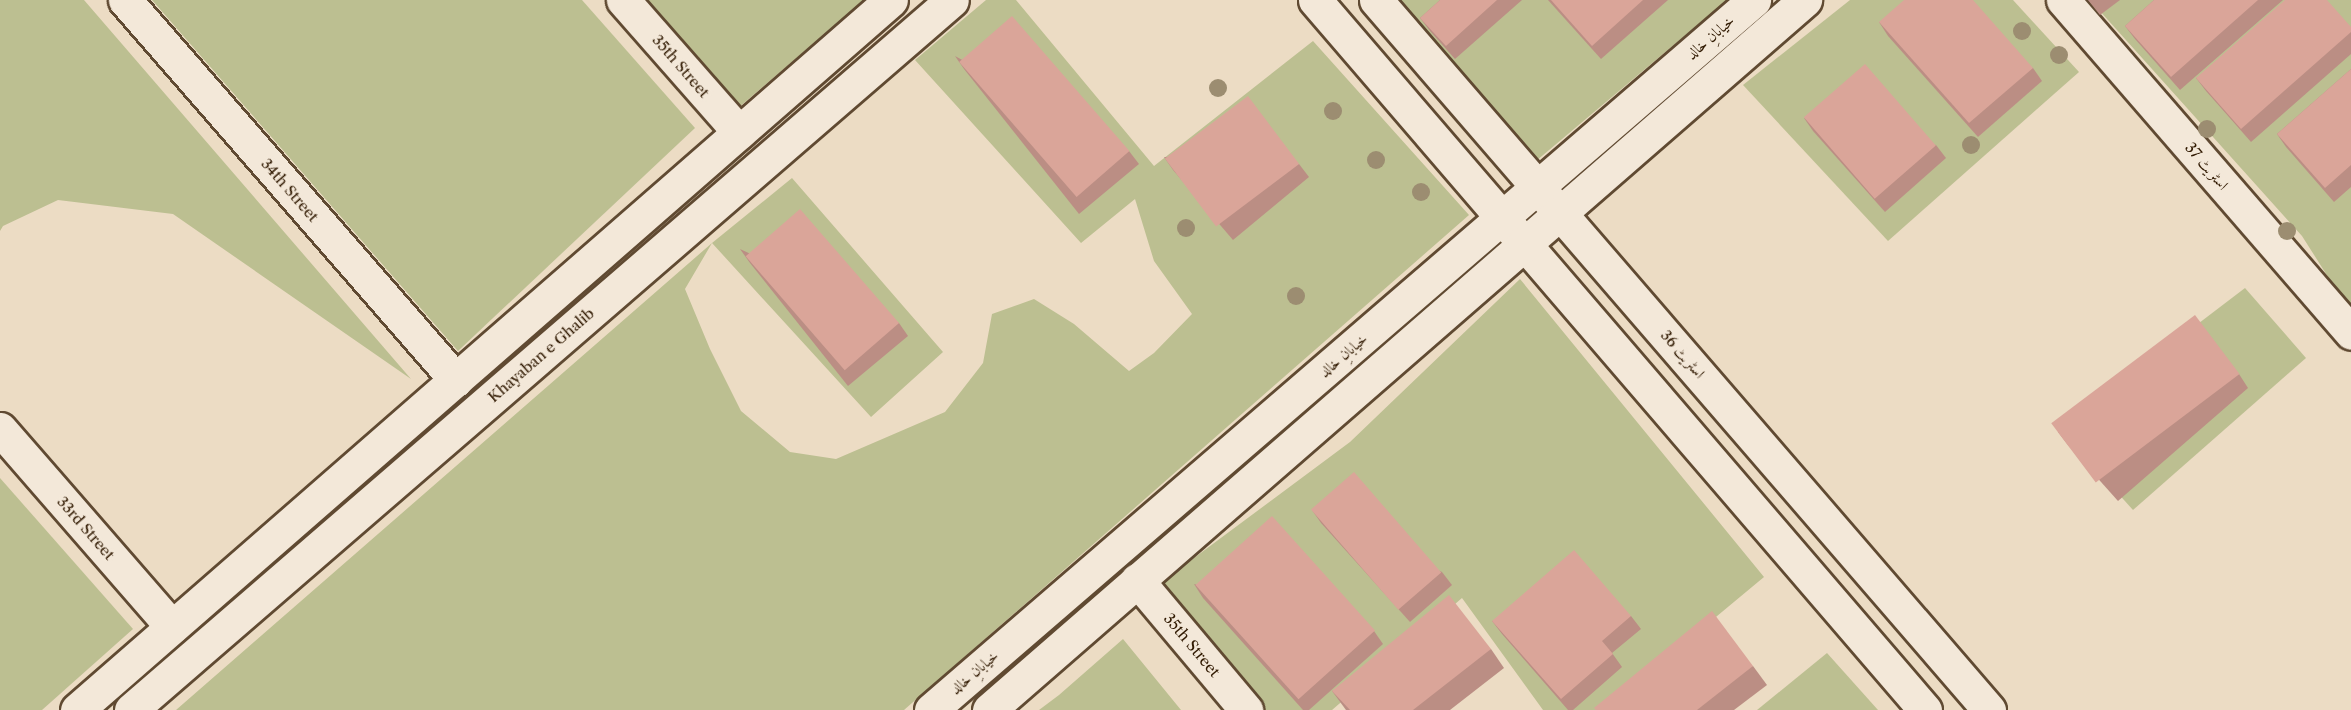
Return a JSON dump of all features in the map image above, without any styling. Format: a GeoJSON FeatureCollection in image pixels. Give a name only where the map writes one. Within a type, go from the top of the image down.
{"type":"FeatureCollection","features":[{"type":"Feature","properties":{"kind":"street","name":"34th Street"},"geometry":{"type":"LineString","coordinates":[[125,0],[456,380]]}},
{"type":"Feature","properties":{"kind":"street","name":"35th Street"},"geometry":{"type":"LineString","coordinates":[[623,0],[739,132]]}},
{"type":"Feature","properties":{"kind":"street"},"geometry":{"type":"LineString","coordinates":[[76,710],[891,0]]}},
{"type":"Feature","properties":{"kind":"street","name":"Khayaban e Ghalib"},"geometry":{"type":"LineString","coordinates":[[131,710],[952,0]]}},
{"type":"Feature","properties":{"kind":"street"},"geometry":{"type":"LineString","coordinates":[[1315,0],[1924,710]]}},
{"type":"Feature","properties":{"kind":"street","name":"اسٹریٹ 36"},"geometry":{"type":"LineString","coordinates":[[1376,0],[1989,710]]}},
{"type":"Feature","properties":{"kind":"street","name":"خیابانِ خالد"},"geometry":{"type":"LineString","coordinates":[[931,710],[1754,0]]}},
{"type":"Feature","properties":{"kind":"street"},"geometry":{"type":"LineString","coordinates":[[989,710],[1559,210],[1805,0]]}},
{"type":"Feature","properties":{"kind":"street","name":"اسٹریٹ 37"},"geometry":{"type":"LineString","coordinates":[[2063,0],[2351,332]]}},
{"type":"Feature","properties":{"kind":"street","name":"33rd Street"},"geometry":{"type":"LineString","coordinates":[[0,429],[172,627]]}},
{"type":"Feature","properties":{"kind":"street","name":"35th Street"},"geometry":{"type":"LineString","coordinates":[[1137,580],[1246,710]]}},
{"type":"Feature","properties":{"kind":"green space"},"geometry":{"type":"Polygon","coordinates":[[[0,0],[84,0],[411,379],[173,214],[58,200],[3,226],[0,231],[0,0]]]}},
{"type":"Feature","properties":{"kind":"green space"},"geometry":{"type":"Polygon","coordinates":[[[152,0],[582,0],[695,128],[458,351],[152,0]]]}},
{"type":"Feature","properties":{"kind":"green space"},"geometry":{"type":"Polygon","coordinates":[[[641,0],[864,0],[737,109],[641,0]]]}},
{"type":"Feature","properties":{"kind":"green space"},"geometry":{"type":"Polygon","coordinates":[[[986,0],[1016,0],[1154,166],[1313,41],[1469,215],[904,710],[176,710],[712,243],[685,289],[710,349],[741,411],[790,452],[836,459],[945,412],[983,363],[992,314],[1034,299],[1074,324],[1129,371],[1154,353],[1192,314],[1154,261],[1135,199],[1081,243],[915,60],[986,0]]]}},
{"type":"Feature","properties":{"kind":"green space"},"geometry":{"type":"Polygon","coordinates":[[[1394,0],[1727,0],[1536,161],[1394,0]]]}},
{"type":"Feature","properties":{"kind":"green space"},"geometry":{"type":"Polygon","coordinates":[[[1850,0],[2013,0],[2079,72],[1888,241],[1743,85],[1850,0]]]}},
{"type":"Feature","properties":{"kind":"green space"},"geometry":{"type":"Polygon","coordinates":[[[2090,0],[2351,0],[2351,313],[2302,236],[2090,0]]]}},
{"type":"Feature","properties":{"kind":"green space"},"geometry":{"type":"Polygon","coordinates":[[[792,178],[943,352],[871,417],[712,243],[792,178]]]}},
{"type":"Feature","properties":{"kind":"green space"},"geometry":{"type":"Polygon","coordinates":[[[1520,279],[1764,577],[1604,710],[1543,710],[1462,598],[1332,710],[1262,710],[1159,584],[1350,442],[1520,279]]]}},
{"type":"Feature","properties":{"kind":"green space"},"geometry":{"type":"Polygon","coordinates":[[[2245,288],[2306,358],[2133,510],[2060,429],[2245,288]]]}},
{"type":"Feature","properties":{"kind":"green space"},"geometry":{"type":"Polygon","coordinates":[[[0,478],[133,629],[42,710],[0,710],[0,478]]]}},
{"type":"Feature","properties":{"kind":"green space"},"geometry":{"type":"Polygon","coordinates":[[[1123,639],[1181,710],[1039,710],[1059,695],[1123,639]]]}},
{"type":"Feature","properties":{"kind":"green space"},"geometry":{"type":"Polygon","coordinates":[[[1827,653],[1878,710],[1757,710],[1827,653]]]}},
{"type":"Feature","properties":{"kind":"building"},"geometry":{"type":"Polygon","coordinates":[[[1440,0],[1497,0],[1446,46],[1420,18],[1440,0]]]}},
{"type":"Feature","properties":{"kind":"building"},"geometry":{"type":"Polygon","coordinates":[[[1551,0],[1643,0],[1592,46],[1551,0]]]}},
{"type":"Feature","properties":{"kind":"building"},"geometry":{"type":"Polygon","coordinates":[[[1904,0],[1973,0],[2033,68],[1969,123],[1879,22],[1904,0]]]}},
{"type":"Feature","properties":{"kind":"building"},"geometry":{"type":"Polygon","coordinates":[[[2154,0],[2258,0],[2171,77],[2125,26],[2154,0]]]}},
{"type":"Feature","properties":{"kind":"building"},"geometry":{"type":"Polygon","coordinates":[[[2285,0],[2327,0],[2351,27],[2351,32],[2241,129],[2196,78],[2285,0]]]}},
{"type":"Feature","properties":{"kind":"building"},"geometry":{"type":"Polygon","coordinates":[[[1012,16],[1129,151],[1077,197],[959,62],[1012,16]]]}},
{"type":"Feature","properties":{"kind":"building"},"geometry":{"type":"Polygon","coordinates":[[[1865,64],[1936,146],[1875,199],[1804,117],[1865,64]]]}},
{"type":"Feature","properties":{"kind":"building"},"geometry":{"type":"Polygon","coordinates":[[[2351,69],[2351,165],[2325,188],[2277,134],[2351,69]]]}},
{"type":"Feature","properties":{"kind":"building"},"geometry":{"type":"Polygon","coordinates":[[[1248,96],[1299,164],[1216,226],[1165,159],[1248,96]]]}},
{"type":"Feature","properties":{"kind":"building"},"geometry":{"type":"Polygon","coordinates":[[[800,209],[899,323],[845,370],[746,256],[800,209]]]}},
{"type":"Feature","properties":{"kind":"building"},"geometry":{"type":"Polygon","coordinates":[[[2195,315],[2240,374],[2096,482],[2051,423],[2195,315]]]}},
{"type":"Feature","properties":{"kind":"building"},"geometry":{"type":"Polygon","coordinates":[[[1354,472],[1441,572],[1398,610],[1311,509],[1354,472]]]}},
{"type":"Feature","properties":{"kind":"building"},"geometry":{"type":"Polygon","coordinates":[[[1272,516],[1375,630],[1299,699],[1195,585],[1272,516]]]}},
{"type":"Feature","properties":{"kind":"building"},"geometry":{"type":"Polygon","coordinates":[[[1574,550],[1631,616],[1602,641],[1613,654],[1561,699],[1492,621],[1574,550]]]}},
{"type":"Feature","properties":{"kind":"building"},"geometry":{"type":"Polygon","coordinates":[[[1449,595],[1491,649],[1413,710],[1350,710],[1332,691],[1449,595]]]}},
{"type":"Feature","properties":{"kind":"building"},"geometry":{"type":"Polygon","coordinates":[[[1712,611],[1753,666],[1697,710],[1596,710],[1594,708],[1712,611]]]}}]}
